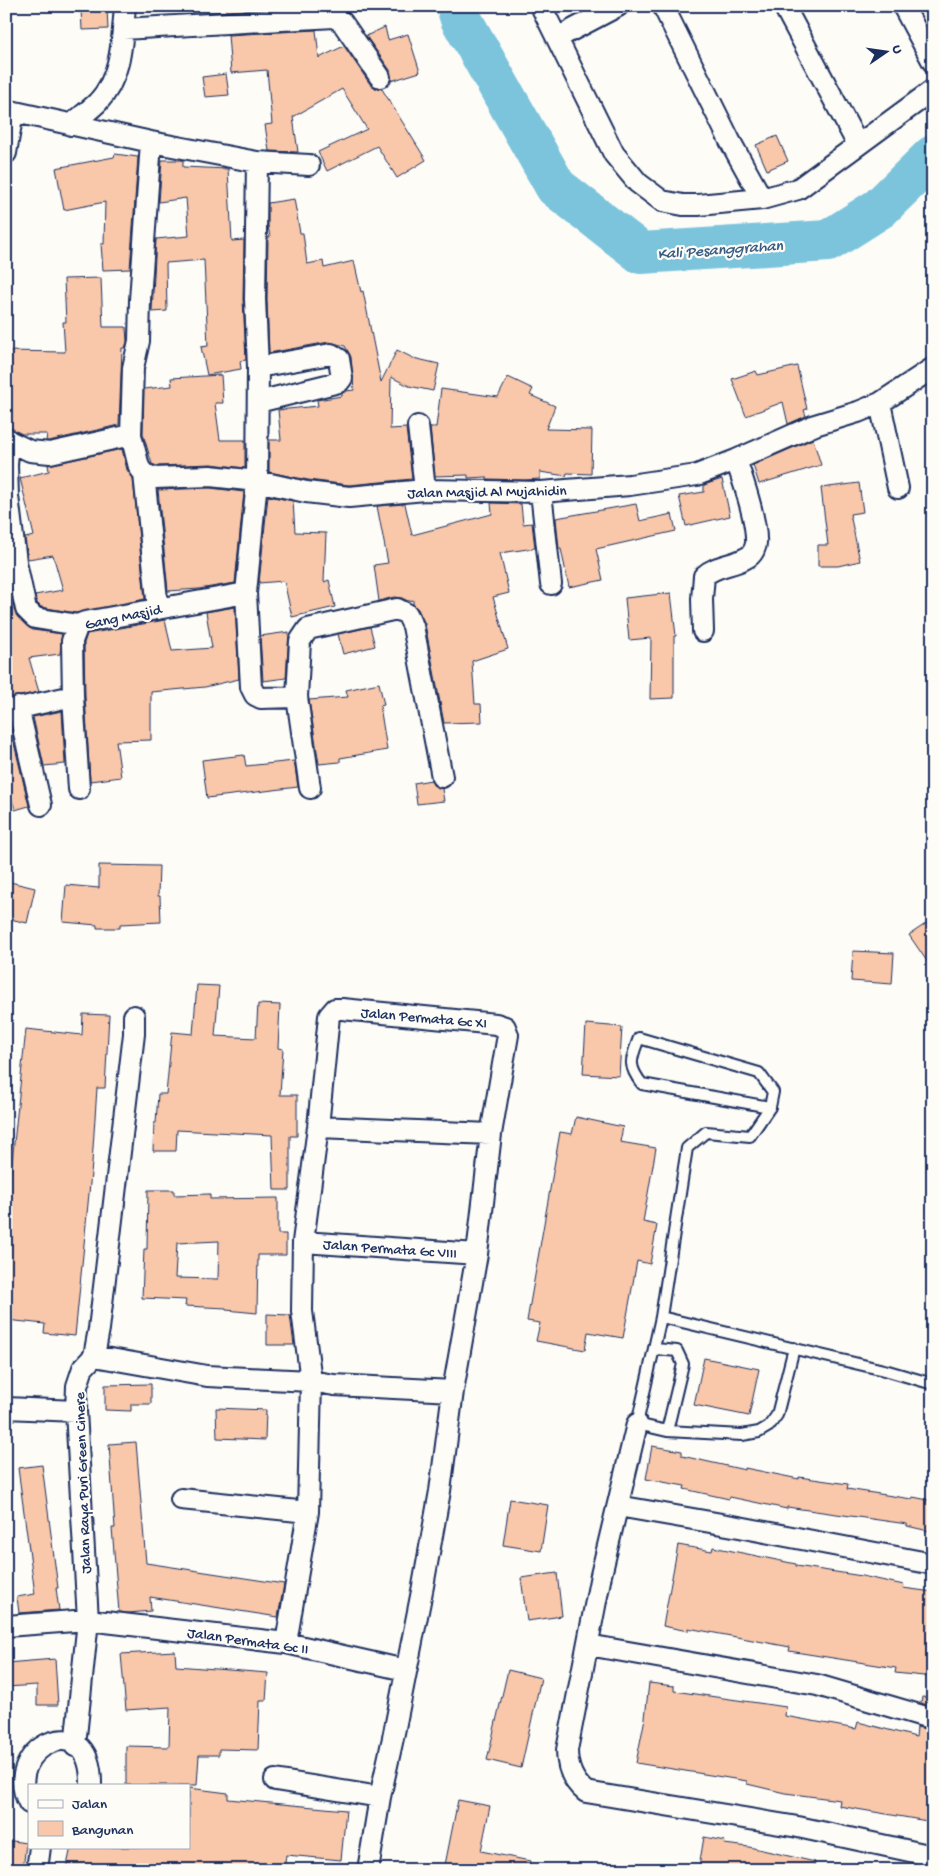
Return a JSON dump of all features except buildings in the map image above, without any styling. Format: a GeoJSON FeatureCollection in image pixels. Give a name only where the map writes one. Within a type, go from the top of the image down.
{"type":"FeatureCollection","features":[{"type":"Feature","properties":{"kind":"street"},"geometry":{"type":"LineString","coordinates":[[71,125],[98,102],[110,83],[118,64],[125,6]]}},
{"type":"Feature","properties":{"kind":"street"},"geometry":{"type":"LineString","coordinates":[[541,6],[614,154],[638,183],[662,201],[683,205],[762,199],[798,189],[933,90]]}},
{"type":"Feature","properties":{"kind":"street"},"geometry":{"type":"LineString","coordinates":[[556,38],[618,6]]}},
{"type":"Feature","properties":{"kind":"street"},"geometry":{"type":"LineString","coordinates":[[663,6],[730,141],[762,199]]}},
{"type":"Feature","properties":{"kind":"street"},"geometry":{"type":"LineString","coordinates":[[784,6],[858,145]]}},
{"type":"Feature","properties":{"kind":"street"},"geometry":{"type":"LineString","coordinates":[[903,6],[933,62]]}},
{"type":"Feature","properties":{"kind":"street"},"geometry":{"type":"LineString","coordinates":[[123,29],[334,17],[342,22],[380,77]]}},
{"type":"Feature","properties":{"kind":"street"},"geometry":{"type":"LineString","coordinates":[[6,153],[10,111],[151,142],[257,162],[309,165]]}},
{"type":"Feature","properties":{"kind":"street"},"geometry":{"type":"LineString","coordinates":[[151,142],[140,320],[132,368],[131,435],[139,467],[144,474],[158,609]]}},
{"type":"Feature","properties":{"kind":"street"},"geometry":{"type":"LineString","coordinates":[[257,162],[255,299],[258,367],[257,481],[246,593],[251,687],[255,695],[261,698],[298,697]]}},
{"type":"Feature","properties":{"kind":"street"},"geometry":{"type":"LineString","coordinates":[[258,367],[332,354],[339,359],[342,378],[339,382],[258,402]]}},
{"type":"Feature","properties":{"kind":"street","name":"Jalan Masjid Al Mujahidin"},"geometry":{"type":"LineString","coordinates":[[144,474],[155,478],[210,476],[257,481],[306,492],[349,497],[425,490],[541,492],[669,480],[697,475],[815,425],[880,403],[933,368]]}},
{"type":"Feature","properties":{"kind":"street"},"geometry":{"type":"LineString","coordinates":[[880,403],[898,488]]}},
{"type":"Feature","properties":{"kind":"street"},"geometry":{"type":"LineString","coordinates":[[418,426],[425,490]]}},
{"type":"Feature","properties":{"kind":"street"},"geometry":{"type":"LineString","coordinates":[[78,626],[35,618],[26,609],[16,562],[8,496],[8,439],[30,451],[50,453],[131,435]]}},
{"type":"Feature","properties":{"kind":"street"},"geometry":{"type":"LineString","coordinates":[[703,631],[702,600],[704,576],[711,570],[751,556],[757,540],[736,460]]}},
{"type":"Feature","properties":{"kind":"street"},"geometry":{"type":"LineString","coordinates":[[541,492],[551,584]]}},
{"type":"Feature","properties":{"kind":"street","name":"Gang Masjid"},"geometry":{"type":"LineString","coordinates":[[79,789],[73,696],[72,641],[78,626],[85,622],[246,593]]}},
{"type":"Feature","properties":{"kind":"street"},"geometry":{"type":"LineString","coordinates":[[310,788],[298,697],[300,641],[308,629],[397,609],[407,614],[413,626],[442,777]]}},
{"type":"Feature","properties":{"kind":"street"},"geometry":{"type":"LineString","coordinates":[[41,805],[12,709],[73,696]]}},
{"type":"Feature","properties":{"kind":"street","name":"Jalan Permata Gc XI"},"geometry":{"type":"LineString","coordinates":[[318,1127],[329,1016],[334,1009],[342,1009],[496,1024],[505,1028],[508,1035],[507,1045],[491,1134]]}},
{"type":"Feature","properties":{"kind":"street","name":"Jalan Raya Puri Green Cinere"},"geometry":{"type":"LineString","coordinates":[[75,1746],[88,1620],[76,1411],[77,1386],[83,1368],[94,1356],[133,1044],[134,1016]]}},
{"type":"Feature","properties":{"kind":"street"},"geometry":{"type":"LineString","coordinates":[[286,1643],[308,1512],[311,1382],[302,1311],[303,1242],[318,1127],[491,1134],[477,1254],[453,1391],[435,1519],[380,1797],[368,1870]]}},
{"type":"Feature","properties":{"kind":"street","name":"Jalan Permata Gc VIII"},"geometry":{"type":"LineString","coordinates":[[303,1242],[477,1254]]}},
{"type":"Feature","properties":{"kind":"street"},"geometry":{"type":"LineString","coordinates":[[94,1356],[207,1376],[453,1391]]}},
{"type":"Feature","properties":{"kind":"street"},"geometry":{"type":"LineString","coordinates":[[6,1408],[76,1411]]}},
{"type":"Feature","properties":{"kind":"street"},"geometry":{"type":"LineString","coordinates":[[637,1424],[601,1575],[567,1750],[567,1761],[577,1785],[586,1792],[798,1827],[933,1856]]}},
{"type":"Feature","properties":{"kind":"street"},"geometry":{"type":"LineString","coordinates":[[181,1500],[308,1512]]}},
{"type":"Feature","properties":{"kind":"street"},"geometry":{"type":"LineString","coordinates":[[618,1506],[933,1564]]}},
{"type":"Feature","properties":{"kind":"street","name":"Jalan Permata Gc II"},"geometry":{"type":"LineString","coordinates":[[6,1626],[88,1620],[286,1643],[405,1670]]}},
{"type":"Feature","properties":{"kind":"street"},"geometry":{"type":"LineString","coordinates":[[588,1645],[817,1685],[933,1719]]}},
{"type":"Feature","properties":{"kind":"street"},"geometry":{"type":"LineString","coordinates":[[28,1802],[23,1797],[17,1783],[18,1769],[24,1756],[34,1746],[48,1740],[62,1740],[75,1746],[85,1757],[91,1771],[91,1784]]}},
{"type":"Feature","properties":{"kind":"street"},"geometry":{"type":"LineString","coordinates":[[275,1780],[380,1797]]}},
{"type":"Feature","properties":{"kind":"street"},"geometry":{"type":"LineString","coordinates":[[37,1870],[40,1848]]}},
{"type":"Feature","properties":{"kind":"lane"},"geometry":{"type":"LineString","coordinates":[[770,1107],[642,1084],[635,1075],[630,1059],[639,1038],[758,1073],[773,1092],[770,1107],[750,1136],[706,1132],[687,1148],[656,1348],[637,1424],[667,1431],[742,1435],[759,1432],[769,1426],[777,1415],[794,1348]]}},
{"type":"Feature","properties":{"kind":"lane"},"geometry":{"type":"LineString","coordinates":[[661,1318],[794,1348],[933,1384]]}},
{"type":"Feature","properties":{"kind":"lane"},"geometry":{"type":"LineString","coordinates":[[656,1348],[677,1351],[683,1364],[667,1431]]}},
{"type":"Feature","properties":{"kind":"waterway","name":"Kali Pesanggrahan"},"geometry":{"type":"LineString","coordinates":[[457,6],[461,19],[556,187],[641,253],[828,241],[880,208],[933,156]]}}]}
